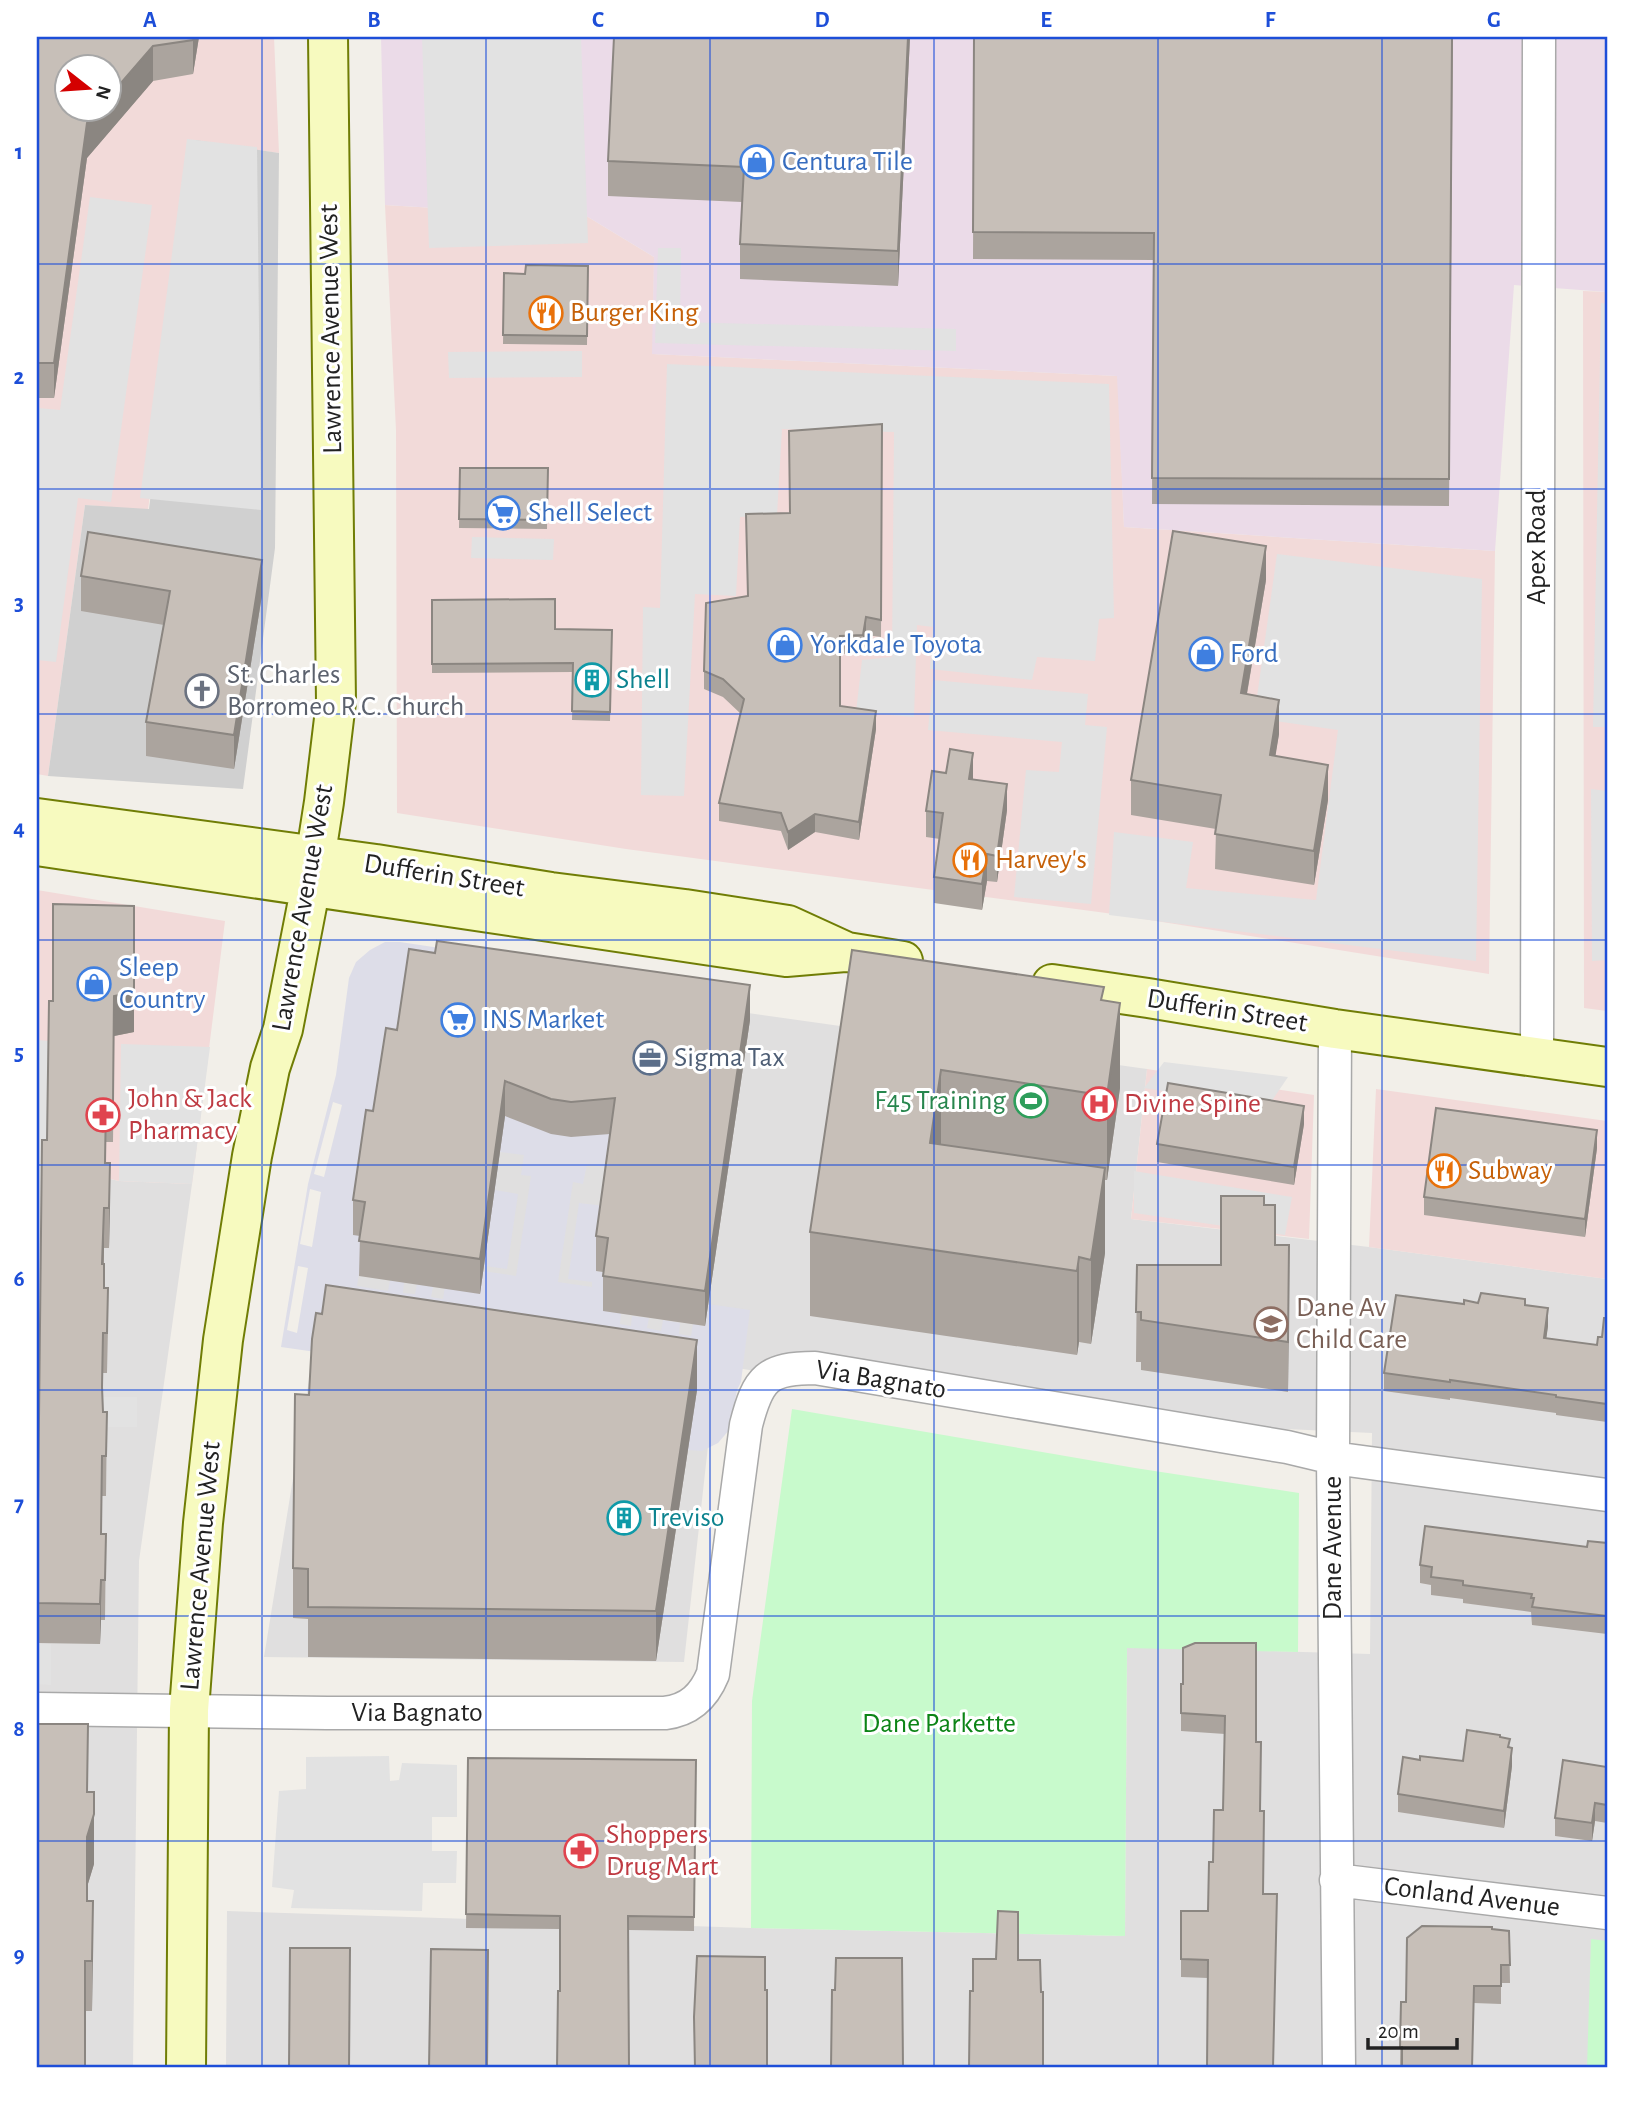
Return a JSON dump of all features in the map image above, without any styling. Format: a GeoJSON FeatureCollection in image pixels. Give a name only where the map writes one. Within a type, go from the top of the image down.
{"type":"FeatureCollection","features":[{"type":"Feature","properties":{"kind":"main road","name":"Lawrence Avenue West"},"geometry":{"type":"LineString","coordinates":[[186,2068],[189,1710],[203,1523],[223,1340],[252,1156],[270,1068],[260,1026],[300,869],[336,702],[328,37]]}},
{"type":"Feature","properties":{"kind":"main road","name":"Dufferin Street"},"geometry":{"type":"LineString","coordinates":[[37,818],[300,869]]}},
{"type":"Feature","properties":{"kind":"main road","name":"Dufferin Street"},"geometry":{"type":"LineString","coordinates":[[37,846],[300,869],[788,925],[847,952],[933,965]]}},
{"type":"Feature","properties":{"kind":"main road","name":"Dufferin Street"},"geometry":{"type":"LineString","coordinates":[[1023,980],[1335,1029],[1607,1067]]}},
{"type":"Feature","properties":{"kind":"street","name":"Apex Road"},"geometry":{"type":"LineString","coordinates":[[1537,1058],[1539,37]]}},
{"type":"Feature","properties":{"kind":"street","name":"Dane Avenue"},"geometry":{"type":"LineString","coordinates":[[1335,1029],[1333,1458],[1339,2068]]}},
{"type":"Feature","properties":{"kind":"street","name":"Via Bagnato"},"geometry":{"type":"LineString","coordinates":[[189,1710],[327,1713],[665,1713],[687,1708],[702,1695],[713,1674],[750,1408],[766,1379],[779,1370],[815,1368],[1287,1447],[1333,1458]]}},
{"type":"Feature","properties":{"kind":"street"},"geometry":{"type":"LineString","coordinates":[[1333,1458],[1607,1495]]}},
{"type":"Feature","properties":{"kind":"street"},"geometry":{"type":"LineString","coordinates":[[37,1709],[189,1710]]}},
{"type":"Feature","properties":{"kind":"street","name":"Conland Avenue"},"geometry":{"type":"LineString","coordinates":[[1336,1880],[1607,1913]]}},
{"type":"Feature","properties":{"kind":"shaded area"},"geometry":{"type":"Polygon","coordinates":[[[37,37],[274,37],[279,153],[195,141],[148,510],[85,505],[48,776],[37,774],[37,37]]]}},
{"type":"Feature","properties":{"kind":"shaded area"},"geometry":{"type":"Polygon","coordinates":[[[381,37],[1607,37],[1607,292],[1514,285],[1495,551],[1124,527],[1117,376],[652,354],[654,257],[588,217],[385,205],[381,37]]]}},
{"type":"Feature","properties":{"kind":"shaded area"},"geometry":{"type":"Polygon","coordinates":[[[422,37],[581,37],[588,243],[429,248],[422,37]]]}},
{"type":"Feature","properties":{"kind":"shaded area"},"geometry":{"type":"Polygon","coordinates":[[[187,139],[257,147],[261,510],[140,498],[187,139]]]}},
{"type":"Feature","properties":{"kind":"shaded area"},"geometry":{"type":"Polygon","coordinates":[[[195,140],[279,153],[275,548],[243,789],[48,776],[85,505],[149,509],[195,140]]]}},
{"type":"Feature","properties":{"kind":"shaded area"},"geometry":{"type":"Polygon","coordinates":[[[90,197],[152,205],[111,502],[78,498],[56,662],[37,660],[37,421],[38,408],[60,410],[90,197]]]}},
{"type":"Feature","properties":{"kind":"shaded area"},"geometry":{"type":"Polygon","coordinates":[[[385,205],[588,217],[654,257],[653,354],[1118,376],[1124,527],[1495,551],[1489,974],[1106,913],[626,849],[397,813],[396,430],[385,205]]]}},
{"type":"Feature","properties":{"kind":"shaded area"},"geometry":{"type":"Polygon","coordinates":[[[658,248],[681,248],[680,322],[956,329],[956,351],[655,343],[658,248]]]}},
{"type":"Feature","properties":{"kind":"shaded area"},"geometry":{"type":"Polygon","coordinates":[[[1583,291],[1607,292],[1607,1011],[1584,1008],[1583,291]]]}},
{"type":"Feature","properties":{"kind":"shaded area"},"geometry":{"type":"Polygon","coordinates":[[[1601,303],[1607,304],[1607,727],[1593,727],[1601,303]]]}},
{"type":"Feature","properties":{"kind":"shaded area"},"geometry":{"type":"Polygon","coordinates":[[[582,351],[582,377],[449,378],[448,352],[582,351]]]}},
{"type":"Feature","properties":{"kind":"shaded area"},"geometry":{"type":"Polygon","coordinates":[[[667,364],[1109,384],[1114,618],[1099,619],[1095,661],[1037,657],[1032,680],[930,669],[933,627],[917,625],[914,717],[856,712],[862,660],[892,657],[894,432],[782,429],[777,515],[740,517],[736,596],[695,594],[684,796],[641,795],[643,607],[660,608],[667,364]]]}},
{"type":"Feature","properties":{"kind":"shaded area"},"geometry":{"type":"Polygon","coordinates":[[[472,537],[554,539],[553,560],[471,558],[472,537]]]}},
{"type":"Feature","properties":{"kind":"shaded area"},"geometry":{"type":"Polygon","coordinates":[[[1277,554],[1482,579],[1476,961],[1109,915],[1114,832],[1193,842],[1186,888],[1316,900],[1338,730],[1254,718],[1277,554]]]}},
{"type":"Feature","properties":{"kind":"shaded area"},"geometry":{"type":"Polygon","coordinates":[[[933,680],[1088,694],[1085,725],[1107,727],[1091,904],[1014,897],[1026,770],[1059,772],[1062,742],[928,730],[933,680]]]}},
{"type":"Feature","properties":{"kind":"shaded area"},"geometry":{"type":"Polygon","coordinates":[[[1591,789],[1607,791],[1607,960],[1592,961],[1591,789]]]}},
{"type":"Feature","properties":{"kind":"shaded area"},"geometry":{"type":"Polygon","coordinates":[[[37,890],[225,921],[192,1184],[119,1181],[37,1164],[37,890]]]}},
{"type":"Feature","properties":{"kind":"shaded area"},"geometry":{"type":"Polygon","coordinates":[[[385,942],[440,948],[365,1237],[357,1286],[388,1291],[390,1280],[404,1282],[403,1293],[415,1294],[417,1284],[433,1287],[431,1297],[443,1299],[473,1107],[631,1116],[610,1168],[587,1164],[583,1184],[573,1182],[558,1282],[592,1287],[592,1282],[568,1279],[579,1203],[605,1206],[596,1271],[608,1273],[621,1314],[620,1324],[631,1326],[632,1316],[649,1318],[647,1328],[661,1331],[663,1320],[680,1323],[679,1334],[691,1336],[693,1324],[705,1326],[708,1304],[750,1310],[741,1382],[730,1429],[718,1443],[702,1451],[687,1450],[323,1353],[281,1347],[308,1184],[336,1075],[349,978],[356,962],[385,942]],[[333,1102],[314,1174],[324,1177],[342,1105],[333,1102]],[[500,1152],[495,1190],[518,1194],[507,1269],[484,1266],[483,1271],[516,1276],[531,1176],[521,1175],[524,1155],[500,1152]],[[310,1189],[300,1244],[312,1247],[321,1192],[310,1189]],[[298,1266],[287,1330],[297,1333],[308,1268],[298,1266]]]}},
{"type":"Feature","properties":{"kind":"shaded area"},"geometry":{"type":"Polygon","coordinates":[[[377,961],[1147,1069],[1131,1219],[1607,1279],[1607,2068],[226,2068],[227,1911],[751,1928],[1125,1936],[1127,1647],[1370,1654],[1372,1433],[1112,1421],[916,1396],[717,1365],[684,1662],[264,1657],[377,961]]]}},
{"type":"Feature","properties":{"kind":"shaded area"},"geometry":{"type":"Polygon","coordinates":[[[37,1040],[49,1041],[47,1146],[42,1180],[39,1397],[137,1397],[137,1427],[39,1427],[37,1643],[37,1040]]]}},
{"type":"Feature","properties":{"kind":"shaded area"},"geometry":{"type":"Polygon","coordinates":[[[121,1044],[210,1047],[192,1184],[119,1181],[121,1044]]]}},
{"type":"Feature","properties":{"kind":"shaded area"},"geometry":{"type":"Polygon","coordinates":[[[1164,1062],[1288,1077],[1267,1108],[1144,1088],[1164,1062]]]}},
{"type":"Feature","properties":{"kind":"shaded area"},"geometry":{"type":"Polygon","coordinates":[[[1147,1069],[1314,1095],[1309,1239],[1131,1219],[1147,1069]]]}},
{"type":"Feature","properties":{"kind":"shaded area"},"geometry":{"type":"Polygon","coordinates":[[[1376,1089],[1607,1121],[1607,1279],[1369,1247],[1376,1089]]]}},
{"type":"Feature","properties":{"kind":"shaded area"},"geometry":{"type":"Polygon","coordinates":[[[37,1164],[119,1181],[192,1184],[139,1561],[133,2068],[37,2068],[37,1164]]]}},
{"type":"Feature","properties":{"kind":"shaded area"},"geometry":{"type":"Polygon","coordinates":[[[1134,1171],[1292,1197],[1285,1235],[1134,1213],[1134,1171]]]}},
{"type":"Feature","properties":{"kind":"shaded area"},"geometry":{"type":"Polygon","coordinates":[[[37,1643],[51,1644],[51,1685],[37,1684],[37,1643]]]}},
{"type":"Feature","properties":{"kind":"shaded area"},"geometry":{"type":"Polygon","coordinates":[[[389,1756],[390,1781],[399,1780],[402,1763],[457,1765],[457,1817],[432,1817],[432,1851],[457,1851],[456,1883],[423,1883],[422,1911],[291,1908],[294,1890],[272,1887],[279,1791],[306,1789],[306,1757],[389,1756]]]}},
{"type":"Feature","properties":{"kind":"green space","name":"Dane Parkette"},"geometry":{"type":"Polygon","coordinates":[[[792,1409],[1135,1468],[1299,1493],[1298,1652],[1127,1648],[1125,1936],[751,1928],[752,1701],[792,1409]]]}},
{"type":"Feature","properties":{"kind":"green space"},"geometry":{"type":"Polygon","coordinates":[[[1591,1939],[1607,1941],[1607,2068],[1587,2068],[1591,1939]]]}},
{"type":"Feature","properties":{"kind":"building"},"geometry":{"type":"Polygon","coordinates":[[[37,37],[194,37],[193,40],[153,46],[122,82],[122,52],[52,52],[52,122],[88,122],[54,363],[37,363],[37,37]]]}},
{"type":"Feature","properties":{"kind":"building","name":"Centura Tile"},"geometry":{"type":"Polygon","coordinates":[[[614,37],[908,37],[898,251],[740,244],[744,167],[608,161],[614,37]]]}},
{"type":"Feature","properties":{"kind":"building"},"geometry":{"type":"Polygon","coordinates":[[[974,37],[1452,37],[1449,479],[1152,478],[1154,233],[973,232],[974,37]]]}},
{"type":"Feature","properties":{"kind":"building","name":"Burger King"},"geometry":{"type":"Polygon","coordinates":[[[526,265],[588,266],[587,336],[503,335],[504,273],[525,274],[526,265]]]}},
{"type":"Feature","properties":{"kind":"building","name":"Yorkdale Toyota"},"geometry":{"type":"Polygon","coordinates":[[[882,424],[881,620],[866,617],[863,635],[840,636],[840,706],[876,711],[859,822],[815,814],[788,832],[781,813],[719,803],[744,699],[723,679],[704,671],[706,603],[748,596],[746,514],[790,513],[789,431],[882,424]]]}},
{"type":"Feature","properties":{"kind":"building","name":"Shell Select"},"geometry":{"type":"Polygon","coordinates":[[[460,468],[548,468],[547,520],[459,519],[460,468]]]}},
{"type":"Feature","properties":{"kind":"building","name":"Ford"},"geometry":{"type":"Polygon","coordinates":[[[1173,531],[1266,546],[1241,693],[1279,700],[1270,755],[1328,765],[1314,851],[1215,834],[1221,795],[1131,780],[1173,531]]]}},
{"type":"Feature","properties":{"kind":"building","name":"St. Charles Borromeo R.C. Church"},"geometry":{"type":"Polygon","coordinates":[[[88,532],[262,560],[234,735],[146,722],[170,591],[81,576],[88,532]]]}},
{"type":"Feature","properties":{"kind":"building"},"geometry":{"type":"Polygon","coordinates":[[[555,599],[555,629],[612,630],[610,712],[572,711],[573,663],[432,664],[432,600],[555,599]]]}},
{"type":"Feature","properties":{"kind":"building","name":"Harvey's"},"geometry":{"type":"Polygon","coordinates":[[[950,749],[973,753],[969,779],[1007,784],[997,856],[987,854],[982,884],[934,877],[943,813],[926,811],[932,771],[946,773],[950,749]]]}},
{"type":"Feature","properties":{"kind":"building"},"geometry":{"type":"Polygon","coordinates":[[[53,904],[134,906],[134,992],[114,996],[113,1102],[106,1102],[105,1163],[110,1163],[109,1208],[104,1208],[102,1264],[104,1288],[108,1288],[107,1333],[103,1333],[103,1412],[107,1412],[106,1456],[102,1456],[101,1534],[106,1534],[105,1580],[101,1580],[100,1604],[37,1603],[42,1140],[47,1140],[49,1001],[53,1001],[53,904]]]}},
{"type":"Feature","properties":{"kind":"building"},"geometry":{"type":"Polygon","coordinates":[[[437,941],[750,985],[705,1291],[603,1276],[608,1238],[596,1236],[615,1098],[571,1102],[551,1099],[505,1081],[480,1259],[359,1241],[365,1202],[353,1200],[366,1110],[373,1111],[386,1028],[397,1030],[409,949],[435,953],[437,941]]]}},
{"type":"Feature","properties":{"kind":"building"},"geometry":{"type":"Polygon","coordinates":[[[852,950],[1104,987],[1101,1000],[1120,1003],[1107,1096],[941,1070],[930,1143],[1105,1168],[1091,1260],[1079,1257],[1077,1271],[810,1232],[852,950]]]}},
{"type":"Feature","properties":{"kind":"building"},"geometry":{"type":"Polygon","coordinates":[[[1168,1083],[1304,1106],[1294,1167],[1157,1144],[1168,1083]]]}},
{"type":"Feature","properties":{"kind":"building"},"geometry":{"type":"Polygon","coordinates":[[[1436,1108],[1597,1130],[1585,1219],[1424,1197],[1436,1108]]]}},
{"type":"Feature","properties":{"kind":"building"},"geometry":{"type":"Polygon","coordinates":[[[1221,1196],[1264,1196],[1264,1205],[1275,1205],[1275,1245],[1289,1245],[1288,1342],[1141,1320],[1141,1312],[1136,1312],[1137,1265],[1221,1265],[1221,1196]]]}},
{"type":"Feature","properties":{"kind":"building"},"geometry":{"type":"Polygon","coordinates":[[[326,1285],[697,1340],[656,1611],[308,1607],[308,1569],[293,1568],[295,1394],[309,1395],[316,1313],[322,1314],[326,1285]]]}},
{"type":"Feature","properties":{"kind":"building"},"geometry":{"type":"Polygon","coordinates":[[[1481,1293],[1525,1299],[1525,1305],[1548,1308],[1544,1338],[1597,1345],[1598,1337],[1602,1337],[1604,1318],[1607,1318],[1607,1404],[1450,1380],[1384,1373],[1396,1295],[1464,1304],[1464,1300],[1478,1303],[1481,1293]]]}},
{"type":"Feature","properties":{"kind":"building"},"geometry":{"type":"Polygon","coordinates":[[[1425,1526],[1587,1547],[1588,1541],[1607,1543],[1607,1616],[1532,1607],[1532,1594],[1463,1585],[1463,1581],[1431,1577],[1432,1567],[1420,1565],[1425,1526]]]}},
{"type":"Feature","properties":{"kind":"building"},"geometry":{"type":"Polygon","coordinates":[[[1195,1643],[1256,1643],[1256,1742],[1261,1742],[1260,1811],[1264,1811],[1263,1894],[1277,1894],[1273,2068],[1207,2068],[1208,1960],[1181,1959],[1181,1911],[1208,1911],[1214,1810],[1223,1810],[1225,1716],[1181,1713],[1183,1648],[1195,1643]]]}},
{"type":"Feature","properties":{"kind":"building"},"geometry":{"type":"Polygon","coordinates":[[[37,1724],[88,1724],[87,1792],[94,1792],[94,1814],[87,1837],[87,1901],[93,1901],[92,1961],[85,1961],[85,2068],[37,2068],[37,1724]]]}},
{"type":"Feature","properties":{"kind":"building"},"geometry":{"type":"Polygon","coordinates":[[[1467,1730],[1510,1739],[1508,1747],[1512,1748],[1504,1811],[1398,1794],[1403,1757],[1420,1760],[1420,1756],[1463,1761],[1467,1730]]]}},
{"type":"Feature","properties":{"kind":"building","name":"Shoppers Drug Mart"},"geometry":{"type":"Polygon","coordinates":[[[468,1758],[696,1760],[694,1917],[628,1916],[629,2068],[557,2068],[560,1916],[466,1914],[468,1758]]]}},
{"type":"Feature","properties":{"kind":"building"},"geometry":{"type":"Polygon","coordinates":[[[1563,1760],[1607,1767],[1607,1805],[1595,1803],[1592,1823],[1555,1818],[1563,1760]]]}},
{"type":"Feature","properties":{"kind":"building"},"geometry":{"type":"Polygon","coordinates":[[[998,1911],[1018,1912],[1018,1960],[1040,1960],[1043,1992],[1043,2068],[969,2068],[973,1959],[996,1959],[998,1911]]]}},
{"type":"Feature","properties":{"kind":"building"},"geometry":{"type":"Polygon","coordinates":[[[1422,1926],[1492,1927],[1509,1931],[1510,1965],[1501,1965],[1501,1986],[1474,1986],[1472,2068],[1402,2068],[1401,2002],[1406,2002],[1407,1938],[1422,1926]]]}},
{"type":"Feature","properties":{"kind":"building"},"geometry":{"type":"Polygon","coordinates":[[[290,1948],[350,1948],[349,2068],[289,2068],[290,1948]]]}},
{"type":"Feature","properties":{"kind":"building"},"geometry":{"type":"Polygon","coordinates":[[[431,1949],[488,1950],[487,2068],[429,2068],[431,1949]]]}},
{"type":"Feature","properties":{"kind":"building"},"geometry":{"type":"Polygon","coordinates":[[[697,1956],[765,1957],[767,2068],[695,2068],[697,1956]]]}},
{"type":"Feature","properties":{"kind":"building"},"geometry":{"type":"Polygon","coordinates":[[[836,1958],[902,1958],[903,2068],[831,2068],[832,1990],[835,1990],[836,1958]]]}},
{"type":"Feature","properties":{"kind":"place","name":"Centura Tile"},"geometry":{"type":"Point","coordinates":[757,162]}},
{"type":"Feature","properties":{"kind":"place","name":"Burger King"},"geometry":{"type":"Point","coordinates":[546,313]}},
{"type":"Feature","properties":{"kind":"place","name":"Shell Select"},"geometry":{"type":"Point","coordinates":[503,513]}},
{"type":"Feature","properties":{"kind":"place","name":"Yorkdale Toyota"},"geometry":{"type":"Point","coordinates":[785,645]}},
{"type":"Feature","properties":{"kind":"place","name":"Ford"},"geometry":{"type":"Point","coordinates":[1206,654]}},
{"type":"Feature","properties":{"kind":"place","name":"Shell"},"geometry":{"type":"Point","coordinates":[592,680]}},
{"type":"Feature","properties":{"kind":"place","name":"St. Charles Borromeo R.C. Church"},"geometry":{"type":"Point","coordinates":[202,691]}},
{"type":"Feature","properties":{"kind":"place","name":"Harvey's"},"geometry":{"type":"Point","coordinates":[970,860]}},
{"type":"Feature","properties":{"kind":"place","name":"Sleep Country"},"geometry":{"type":"Point","coordinates":[94,984]}},
{"type":"Feature","properties":{"kind":"place","name":"INS Market"},"geometry":{"type":"Point","coordinates":[458,1020]}},
{"type":"Feature","properties":{"kind":"place","name":"Sigma Tax"},"geometry":{"type":"Point","coordinates":[650,1058]}},
{"type":"Feature","properties":{"kind":"place","name":"F45 Training"},"geometry":{"type":"Point","coordinates":[1031,1101]}},
{"type":"Feature","properties":{"kind":"place","name":"Divine Spine"},"geometry":{"type":"Point","coordinates":[1099,1104]}},
{"type":"Feature","properties":{"kind":"place","name":"John & Jack Pharmacy"},"geometry":{"type":"Point","coordinates":[103,1115]}},
{"type":"Feature","properties":{"kind":"place","name":"Subway"},"geometry":{"type":"Point","coordinates":[1444,1171]}},
{"type":"Feature","properties":{"kind":"place","name":"Dane Av Child Care"},"geometry":{"type":"Point","coordinates":[1271,1324]}},
{"type":"Feature","properties":{"kind":"place","name":"Treviso"},"geometry":{"type":"Point","coordinates":[624,1518]}},
{"type":"Feature","properties":{"kind":"place","name":"Shoppers Drug Mart"},"geometry":{"type":"Point","coordinates":[581,1851]}}]}
